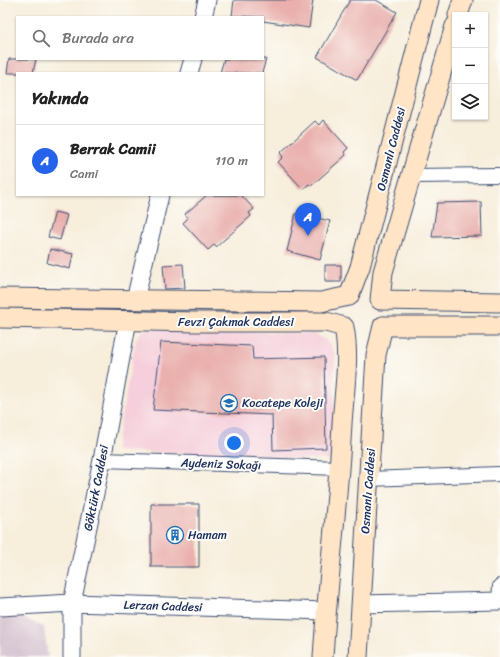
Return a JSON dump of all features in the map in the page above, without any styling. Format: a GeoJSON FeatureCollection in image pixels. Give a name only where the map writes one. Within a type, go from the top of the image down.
{"type":"FeatureCollection","features":[{"type":"Feature","properties":{"kind":"main road","name":"Osmanlı Caddesi"},"geometry":{"type":"LineString","coordinates":[[350,296],[360,267],[429,0]]}},
{"type":"Feature","properties":{"kind":"main road"},"geometry":{"type":"LineString","coordinates":[[459,12],[462,0]]}},
{"type":"Feature","properties":{"kind":"main road","name":"Osmanlı Caddesi"},"geometry":{"type":"LineString","coordinates":[[380,300],[383,272],[452,36]]}},
{"type":"Feature","properties":{"kind":"main road"},"geometry":{"type":"LineString","coordinates":[[323,657],[340,468],[347,355],[346,337],[340,312],[342,306],[350,296],[355,293],[367,292],[374,295],[384,306],[386,320],[383,326],[374,335],[362,338],[351,334],[344,327]]}},
{"type":"Feature","properties":{"kind":"main road","name":"Fevzi Çakmak Caddesi"},"geometry":{"type":"LineString","coordinates":[[0,298],[321,302],[350,296]]}},
{"type":"Feature","properties":{"kind":"main road"},"geometry":{"type":"LineString","coordinates":[[128,320],[135,300]]}},
{"type":"Feature","properties":{"kind":"main road"},"geometry":{"type":"LineString","coordinates":[[380,300],[500,302]]}},
{"type":"Feature","properties":{"kind":"main road","name":"Fevzi Çakmak Caddesi"},"geometry":{"type":"LineString","coordinates":[[0,318],[326,322],[344,327]]}},
{"type":"Feature","properties":{"kind":"main road","name":"Osmanlı Caddesi"},"geometry":{"type":"LineString","coordinates":[[358,657],[376,355],[383,326]]}},
{"type":"Feature","properties":{"kind":"main road"},"geometry":{"type":"LineString","coordinates":[[383,326],[500,326]]}},
{"type":"Feature","properties":{"kind":"street"},"geometry":{"type":"LineString","coordinates":[[203,16],[207,0]]}},
{"type":"Feature","properties":{"kind":"street"},"geometry":{"type":"LineString","coordinates":[[189,72],[193,60]]}},
{"type":"Feature","properties":{"kind":"street"},"geometry":{"type":"LineString","coordinates":[[411,176],[500,175]]}},
{"type":"Feature","properties":{"kind":"street"},"geometry":{"type":"LineString","coordinates":[[135,300],[160,196]]}},
{"type":"Feature","properties":{"kind":"street","name":"Göktürk Caddesi"},"geometry":{"type":"LineString","coordinates":[[72,657],[72,603],[102,460],[128,320]]}},
{"type":"Feature","properties":{"kind":"street","name":"Aydeniz Sokağı"},"geometry":{"type":"LineString","coordinates":[[102,460],[340,468]]}},
{"type":"Feature","properties":{"kind":"street"},"geometry":{"type":"LineString","coordinates":[[369,479],[500,474]]}},
{"type":"Feature","properties":{"kind":"street"},"geometry":{"type":"LineString","coordinates":[[361,604],[500,596]]}},
{"type":"Feature","properties":{"kind":"street","name":"Lerzan Caddesi"},"geometry":{"type":"LineString","coordinates":[[0,607],[72,603],[326,611]]}},
{"type":"Feature","properties":{"kind":"shaded area","name":"Kocatepe Koleji"},"geometry":{"type":"Polygon","coordinates":[[[148,328],[315,334],[327,341],[335,354],[334,460],[115,451],[136,339],[142,331],[148,328]]]}},
{"type":"Feature","properties":{"kind":"shaded area"},"geometry":{"type":"Polygon","coordinates":[[[15,614],[44,627],[48,657],[0,657],[0,616],[15,614]]]}},
{"type":"Feature","properties":{"kind":"building"},"geometry":{"type":"Polygon","coordinates":[[[234,0],[313,0],[309,28],[264,21],[264,16],[232,16],[234,0]]]}},
{"type":"Feature","properties":{"kind":"building"},"geometry":{"type":"Polygon","coordinates":[[[350,0],[376,0],[397,12],[357,80],[317,57],[350,0]]]}},
{"type":"Feature","properties":{"kind":"building"},"geometry":{"type":"Polygon","coordinates":[[[9,59],[36,60],[33,72],[7,73],[9,59]]]}},
{"type":"Feature","properties":{"kind":"building"},"geometry":{"type":"Polygon","coordinates":[[[266,59],[262,72],[220,72],[224,60],[266,59]]]}},
{"type":"Feature","properties":{"kind":"building"},"geometry":{"type":"Polygon","coordinates":[[[323,120],[348,148],[344,152],[346,155],[311,186],[309,184],[303,189],[278,162],[283,157],[280,153],[315,121],[319,125],[323,120]]]}},
{"type":"Feature","properties":{"kind":"building"},"geometry":{"type":"Polygon","coordinates":[[[206,196],[242,196],[254,209],[249,213],[251,216],[216,247],[214,245],[208,250],[183,223],[188,218],[185,214],[206,196]]]}},
{"type":"Feature","properties":{"kind":"building"},"geometry":{"type":"Polygon","coordinates":[[[481,202],[482,236],[432,237],[437,203],[481,202]]]}},
{"type":"Feature","properties":{"kind":"building"},"geometry":{"type":"Polygon","coordinates":[[[55,212],[67,215],[60,240],[48,237],[55,212]]]}},
{"type":"Feature","properties":{"kind":"building"},"geometry":{"type":"Polygon","coordinates":[[[296,213],[330,221],[320,260],[287,251],[296,213]]]}},
{"type":"Feature","properties":{"kind":"building"},"geometry":{"type":"Polygon","coordinates":[[[50,249],[73,254],[70,269],[47,263],[50,249]]]}},
{"type":"Feature","properties":{"kind":"building"},"geometry":{"type":"Polygon","coordinates":[[[183,264],[185,288],[165,289],[163,265],[183,264]]]}},
{"type":"Feature","properties":{"kind":"building"},"geometry":{"type":"Polygon","coordinates":[[[325,265],[341,265],[341,282],[325,282],[325,265]]]}},
{"type":"Feature","properties":{"kind":"building"},"geometry":{"type":"Polygon","coordinates":[[[161,342],[252,346],[253,359],[324,357],[326,448],[273,450],[272,415],[153,410],[161,342]]]}},
{"type":"Feature","properties":{"kind":"building","name":"Hamam"},"geometry":{"type":"Polygon","coordinates":[[[151,504],[199,504],[199,567],[151,567],[151,504]]]}},
{"type":"Feature","properties":{"kind":"place","name":"Berrak Camii"},"geometry":{"type":"Point","coordinates":[308,236]}},
{"type":"Feature","properties":{"kind":"place","name":"Kocatepe Koleji"},"geometry":{"type":"Point","coordinates":[229,403]}},
{"type":"Feature","properties":{"kind":"place","name":"Hamam"},"geometry":{"type":"Point","coordinates":[175,535]}}]}
